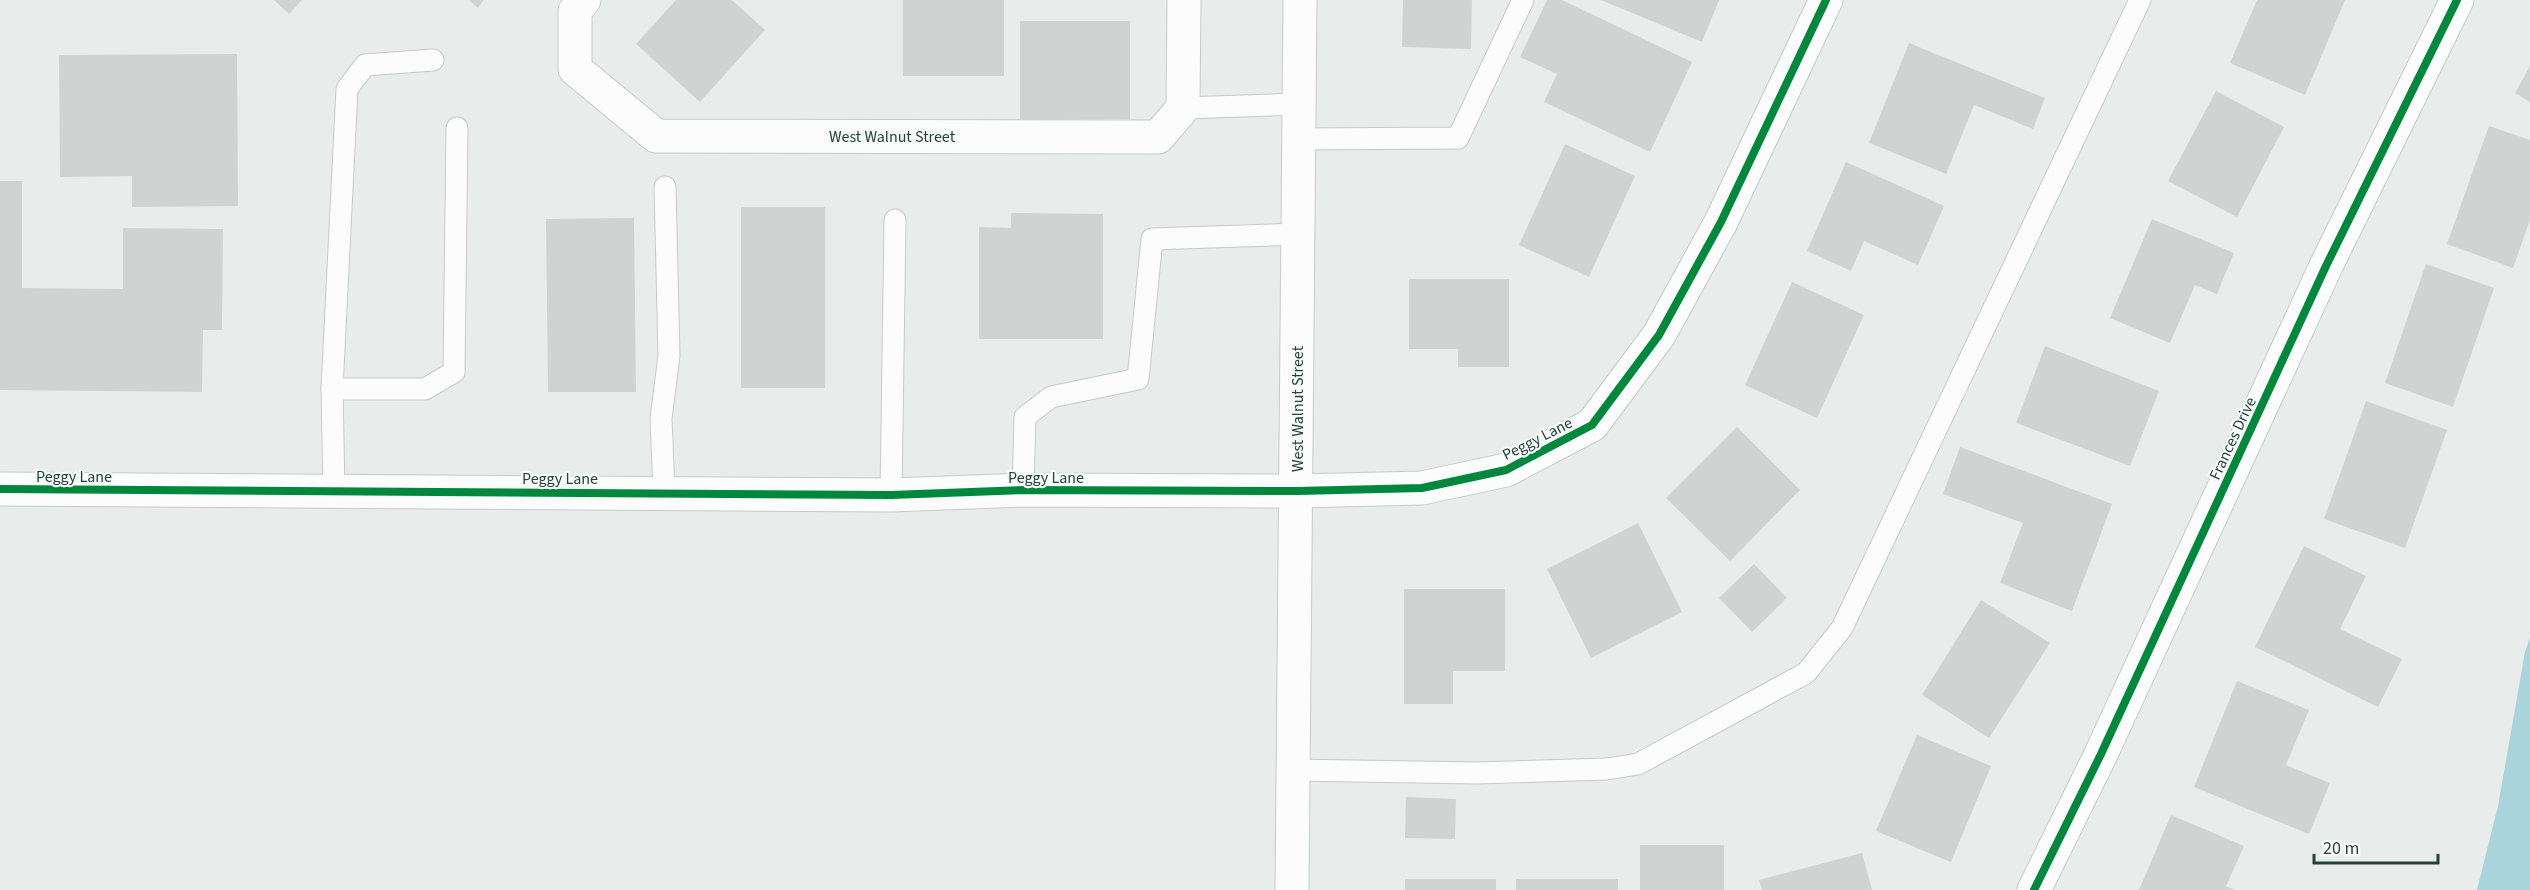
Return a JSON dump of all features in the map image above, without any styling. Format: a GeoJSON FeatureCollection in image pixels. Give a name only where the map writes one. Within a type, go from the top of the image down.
{"type":"FeatureCollection","features":[{"type":"Feature","properties":{"kind":"street","name":"West Walnut Street"},"geometry":{"type":"LineString","coordinates":[[584,0],[576,11],[576,69],[656,136],[1158,137],[1183,108]]}},
{"type":"Feature","properties":{"kind":"street"},"geometry":{"type":"LineString","coordinates":[[1183,108],[1184,0]]}},
{"type":"Feature","properties":{"kind":"street","name":"West Walnut Street"},"geometry":{"type":"LineString","coordinates":[[1292,890],[1300,0]]}},
{"type":"Feature","properties":{"kind":"street","name":"Peggy Lane"},"geometry":{"type":"LineString","coordinates":[[0,489],[891,495],[1023,490],[1297,491],[1422,488],[1506,470],[1592,425],[1659,335],[1721,222],[1826,0]]}},
{"type":"Feature","properties":{"kind":"street","name":"Frances Drive"},"geometry":{"type":"LineString","coordinates":[[2034,890],[2106,743],[2326,266],[2457,0]]}},
{"type":"Feature","properties":{"kind":"lane"},"geometry":{"type":"LineString","coordinates":[[1299,139],[1458,138],[1523,0]]}},
{"type":"Feature","properties":{"kind":"lane"},"geometry":{"type":"LineString","coordinates":[[1293,770],[1477,773],[1607,769],[1638,764],[1806,673],[1842,628],[2140,0]]}},
{"type":"Feature","properties":{"kind":"lane"},"geometry":{"type":"LineString","coordinates":[[334,491],[332,389],[347,89],[365,65],[433,60]]}},
{"type":"Feature","properties":{"kind":"lane"},"geometry":{"type":"LineString","coordinates":[[1183,108],[1299,104]]}},
{"type":"Feature","properties":{"kind":"lane"},"geometry":{"type":"LineString","coordinates":[[332,389],[425,389],[454,372],[457,128]]}},
{"type":"Feature","properties":{"kind":"lane"},"geometry":{"type":"LineString","coordinates":[[664,492],[661,418],[669,356],[665,187]]}},
{"type":"Feature","properties":{"kind":"lane"},"geometry":{"type":"LineString","coordinates":[[891,495],[895,220]]}},
{"type":"Feature","properties":{"kind":"lane"},"geometry":{"type":"LineString","coordinates":[[1023,490],[1025,417],[1051,398],[1138,379],[1152,239],[1299,234]]}},
{"type":"Feature","properties":{"kind":"water"},"geometry":{"type":"Polygon","coordinates":[[[2530,637],[2530,890],[2477,890],[2498,806],[2525,652],[2530,637]]]}},
{"type":"Feature","properties":{"kind":"building"},"geometry":{"type":"Polygon","coordinates":[[[274,0],[302,0],[289,14],[274,0]]]}},
{"type":"Feature","properties":{"kind":"building"},"geometry":{"type":"Polygon","coordinates":[[[469,0],[484,0],[478,8],[469,0]]]}},
{"type":"Feature","properties":{"kind":"building"},"geometry":{"type":"Polygon","coordinates":[[[676,0],[732,0],[765,30],[700,102],[636,44],[676,0]]]}},
{"type":"Feature","properties":{"kind":"building"},"geometry":{"type":"Polygon","coordinates":[[[903,0],[1004,0],[1004,76],[903,76],[903,0]]]}},
{"type":"Feature","properties":{"kind":"building"},"geometry":{"type":"Polygon","coordinates":[[[1403,0],[1472,0],[1471,49],[1402,47],[1403,0]]]}},
{"type":"Feature","properties":{"kind":"building"},"geometry":{"type":"Polygon","coordinates":[[[1547,0],[1562,0],[1692,62],[1650,152],[1544,102],[1557,74],[1520,57],[1547,0]]]}},
{"type":"Feature","properties":{"kind":"building"},"geometry":{"type":"Polygon","coordinates":[[[1601,0],[1719,0],[1702,42],[1601,0]]]}},
{"type":"Feature","properties":{"kind":"building"},"geometry":{"type":"Polygon","coordinates":[[[2257,0],[2345,0],[2305,95],[2230,63],[2257,0]]]}},
{"type":"Feature","properties":{"kind":"building"},"geometry":{"type":"Polygon","coordinates":[[[1020,21],[1130,21],[1130,119],[1020,119],[1020,21]]]}},
{"type":"Feature","properties":{"kind":"building"},"geometry":{"type":"Polygon","coordinates":[[[1909,43],[2045,98],[2033,129],[1974,105],[1946,174],[1869,143],[1909,43]]]}},
{"type":"Feature","properties":{"kind":"building"},"geometry":{"type":"Polygon","coordinates":[[[237,54],[238,206],[132,207],[132,176],[60,177],[59,55],[237,54]]]}},
{"type":"Feature","properties":{"kind":"building"},"geometry":{"type":"Polygon","coordinates":[[[2530,66],[2530,102],[2515,93],[2530,66]]]}},
{"type":"Feature","properties":{"kind":"building"},"geometry":{"type":"Polygon","coordinates":[[[2216,91],[2284,127],[2237,217],[2168,181],[2216,91]]]}},
{"type":"Feature","properties":{"kind":"building"},"geometry":{"type":"Polygon","coordinates":[[[2489,126],[2530,140],[2530,220],[2513,268],[2447,244],[2489,126]]]}},
{"type":"Feature","properties":{"kind":"building"},"geometry":{"type":"Polygon","coordinates":[[[1565,144],[1635,176],[1589,277],[1519,245],[1565,144]]]}},
{"type":"Feature","properties":{"kind":"building"},"geometry":{"type":"Polygon","coordinates":[[[1846,162],[1944,206],[1918,265],[1864,241],[1851,271],[1807,251],[1846,162]]]}},
{"type":"Feature","properties":{"kind":"building"},"geometry":{"type":"Polygon","coordinates":[[[0,181],[22,181],[22,288],[123,289],[123,228],[223,229],[222,330],[203,330],[202,392],[0,390],[0,181]]]}},
{"type":"Feature","properties":{"kind":"building"},"geometry":{"type":"Polygon","coordinates":[[[741,207],[825,207],[825,388],[741,388],[741,207]]]}},
{"type":"Feature","properties":{"kind":"building"},"geometry":{"type":"Polygon","coordinates":[[[1011,213],[1103,214],[1103,339],[979,339],[979,227],[1011,228],[1011,213]]]}},
{"type":"Feature","properties":{"kind":"building"},"geometry":{"type":"Polygon","coordinates":[[[634,218],[636,392],[548,392],[546,219],[634,218]]]}},
{"type":"Feature","properties":{"kind":"building"},"geometry":{"type":"Polygon","coordinates":[[[2152,219],[2234,253],[2217,294],[2195,285],[2170,343],[2110,318],[2152,219]]]}},
{"type":"Feature","properties":{"kind":"building"},"geometry":{"type":"Polygon","coordinates":[[[2426,264],[2494,288],[2453,407],[2385,383],[2426,264]]]}},
{"type":"Feature","properties":{"kind":"building"},"geometry":{"type":"Polygon","coordinates":[[[1409,279],[1509,279],[1509,367],[1458,367],[1458,349],[1409,349],[1409,279]]]}},
{"type":"Feature","properties":{"kind":"building"},"geometry":{"type":"Polygon","coordinates":[[[1792,282],[1864,315],[1817,418],[1745,385],[1792,282]]]}},
{"type":"Feature","properties":{"kind":"building"},"geometry":{"type":"Polygon","coordinates":[[[2045,346],[2159,391],[2130,466],[2016,423],[2045,346]]]}},
{"type":"Feature","properties":{"kind":"building"},"geometry":{"type":"Polygon","coordinates":[[[2366,401],[2447,430],[2405,548],[2324,519],[2366,401]]]}},
{"type":"Feature","properties":{"kind":"building"},"geometry":{"type":"Polygon","coordinates":[[[1737,427],[1800,490],[1730,561],[1666,498],[1737,427]]]}},
{"type":"Feature","properties":{"kind":"building"},"geometry":{"type":"Polygon","coordinates":[[[1960,447],[2112,504],[2072,611],[2000,583],[2023,523],[1943,494],[1960,447]]]}},
{"type":"Feature","properties":{"kind":"building"},"geometry":{"type":"Polygon","coordinates":[[[1638,523],[1682,612],[1591,658],[1547,569],[1638,523]]]}},
{"type":"Feature","properties":{"kind":"building"},"geometry":{"type":"Polygon","coordinates":[[[2304,546],[2366,576],[2340,629],[2402,659],[2378,707],[2255,647],[2304,546]]]}},
{"type":"Feature","properties":{"kind":"building"},"geometry":{"type":"Polygon","coordinates":[[[1754,564],[1787,598],[1752,632],[1719,598],[1754,564]]]}},
{"type":"Feature","properties":{"kind":"building"},"geometry":{"type":"Polygon","coordinates":[[[1404,589],[1505,589],[1505,671],[1453,671],[1453,704],[1404,704],[1404,589]]]}},
{"type":"Feature","properties":{"kind":"building"},"geometry":{"type":"Polygon","coordinates":[[[1981,600],[2050,643],[1989,738],[1922,695],[1981,600]]]}},
{"type":"Feature","properties":{"kind":"building"},"geometry":{"type":"Polygon","coordinates":[[[2237,681],[2309,710],[2286,765],[2330,783],[2309,834],[2194,787],[2237,681]]]}},
{"type":"Feature","properties":{"kind":"building"},"geometry":{"type":"Polygon","coordinates":[[[1917,735],[1991,766],[1951,862],[1876,831],[1917,735]]]}},
{"type":"Feature","properties":{"kind":"building"},"geometry":{"type":"Polygon","coordinates":[[[1406,797],[1456,799],[1455,839],[1405,838],[1406,797]]]}},
{"type":"Feature","properties":{"kind":"building"},"geometry":{"type":"Polygon","coordinates":[[[2171,815],[2244,846],[2226,886],[2235,890],[2139,890],[2171,815]]]}},
{"type":"Feature","properties":{"kind":"building"},"geometry":{"type":"Polygon","coordinates":[[[1640,845],[1724,845],[1724,890],[1640,890],[1640,845]]]}},
{"type":"Feature","properties":{"kind":"building"},"geometry":{"type":"Polygon","coordinates":[[[1862,853],[1872,890],[1762,890],[1759,880],[1862,853]]]}},
{"type":"Feature","properties":{"kind":"building"},"geometry":{"type":"Polygon","coordinates":[[[1405,879],[1496,879],[1496,890],[1405,890],[1405,879]]]}},
{"type":"Feature","properties":{"kind":"building"},"geometry":{"type":"Polygon","coordinates":[[[1516,879],[1618,879],[1618,890],[1516,890],[1516,879]]]}},
{"type":"Feature","properties":{"kind":"cycle path"},"geometry":{"type":"LineString","coordinates":[[0,489],[891,495],[1023,490],[1297,491],[1422,488],[1506,470],[1592,425],[1659,335],[1721,222],[1826,0]]}},
{"type":"Feature","properties":{"kind":"cycle path"},"geometry":{"type":"LineString","coordinates":[[2034,890],[2101,754],[2326,266],[2457,0]]}}]}
